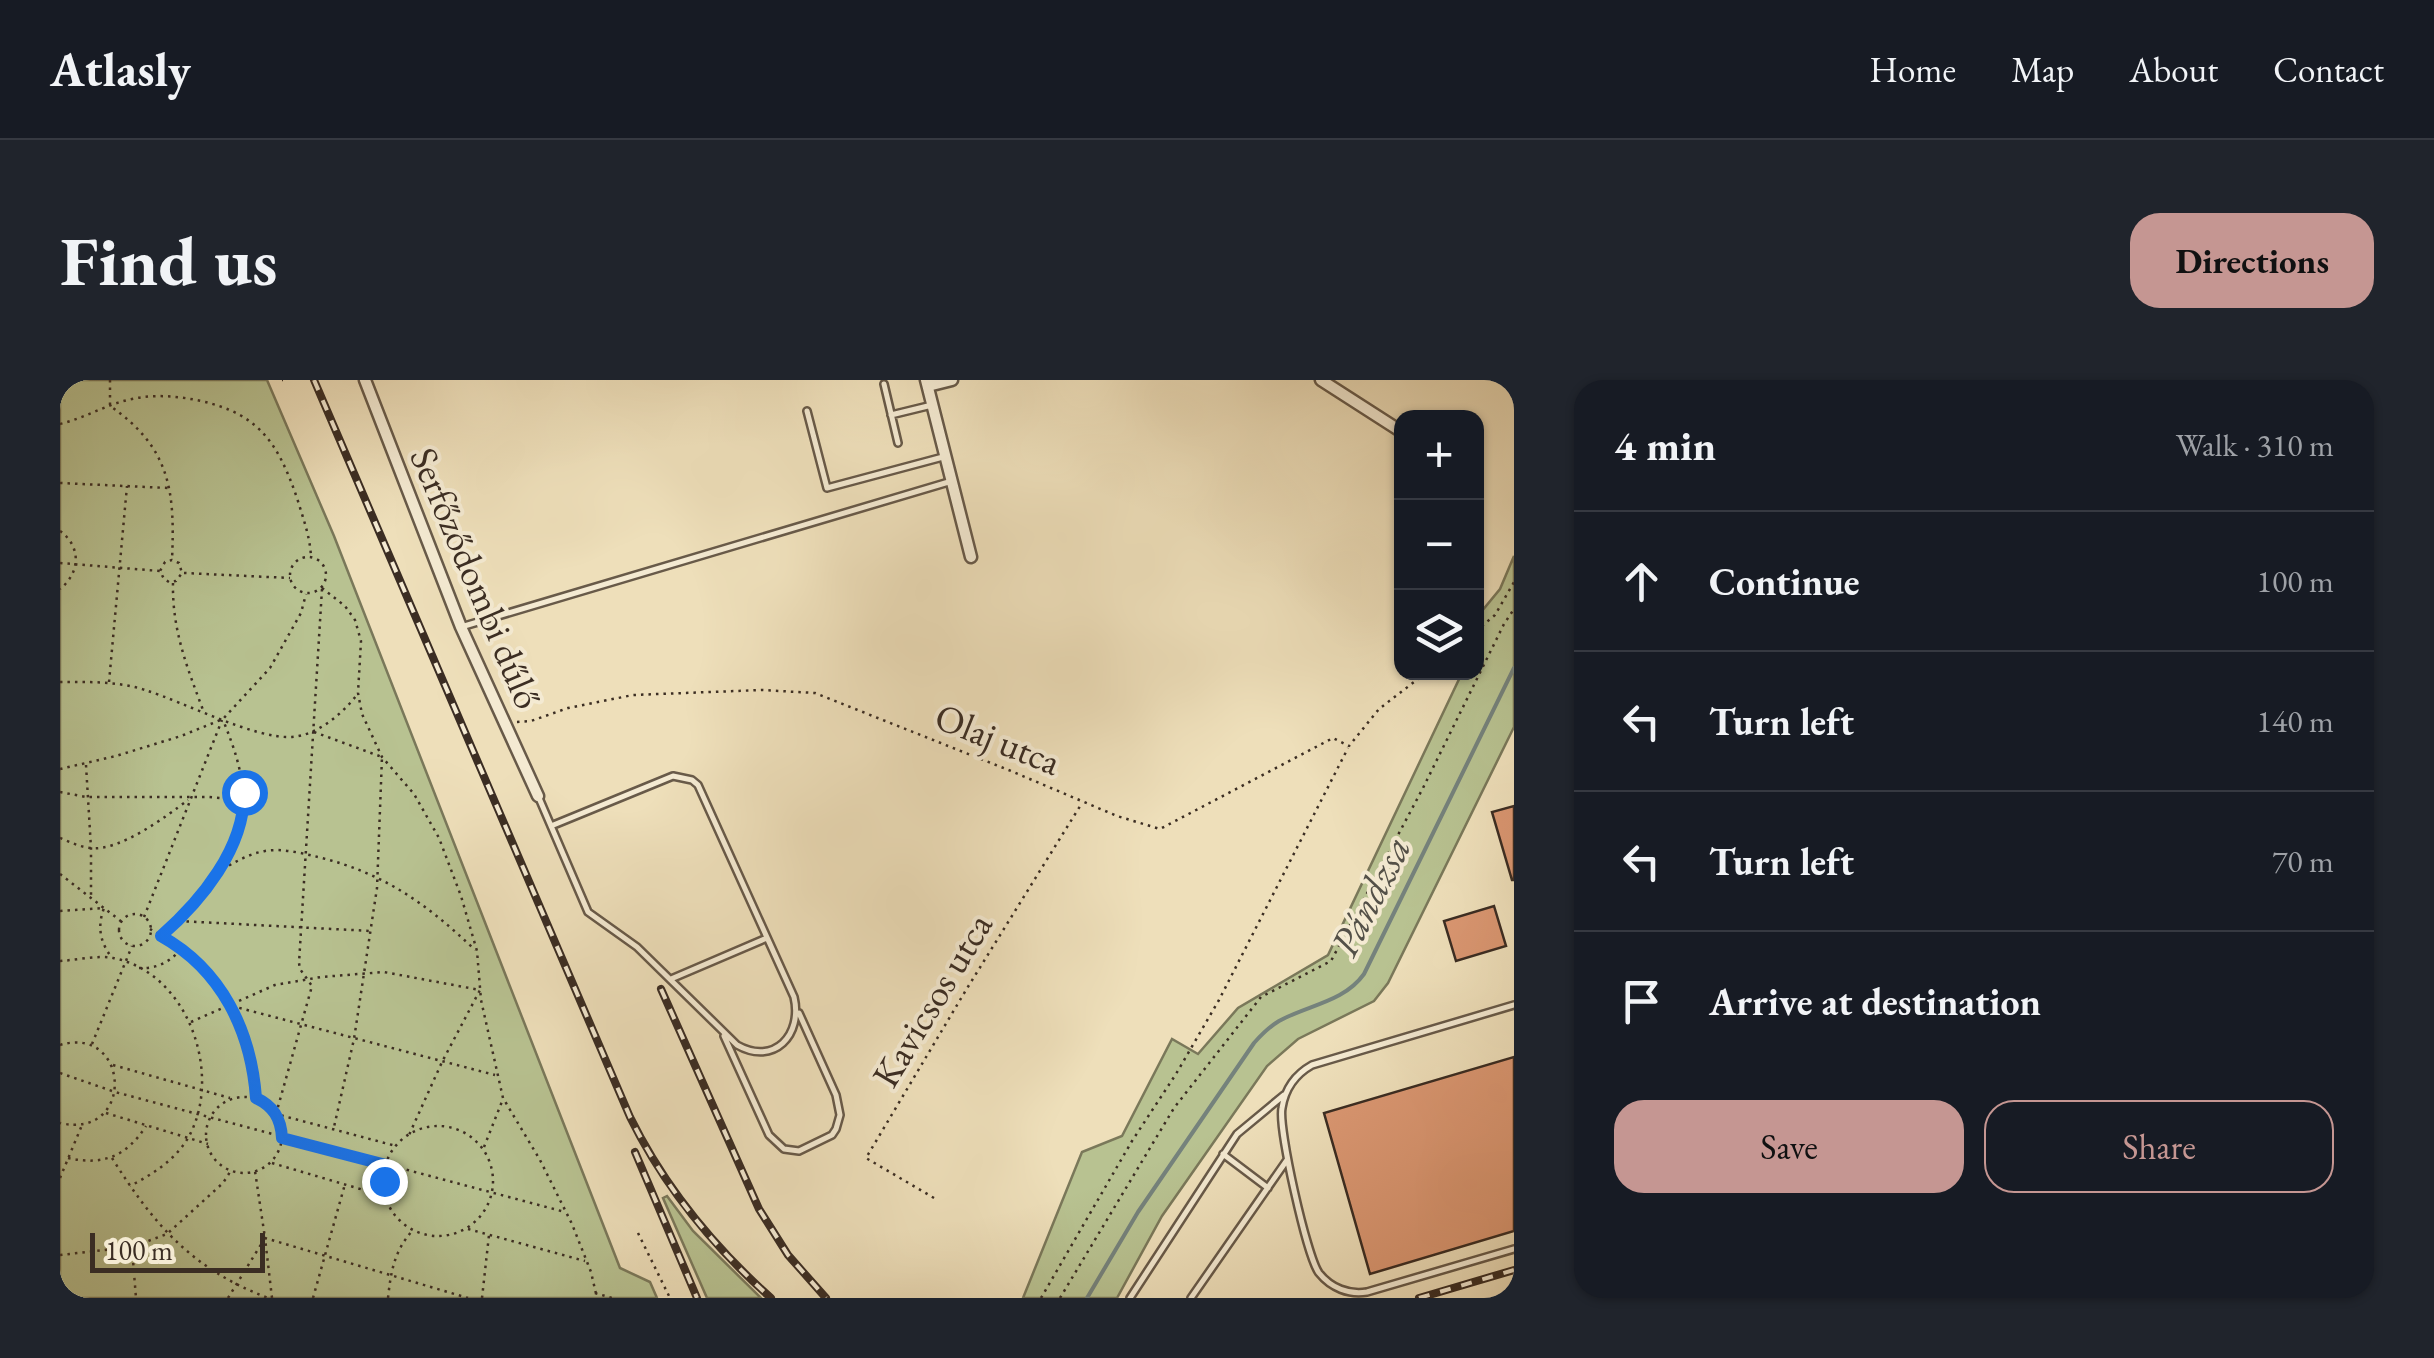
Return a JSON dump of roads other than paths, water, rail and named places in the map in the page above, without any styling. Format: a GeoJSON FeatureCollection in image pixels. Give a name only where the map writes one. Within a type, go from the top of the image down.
{"type":"FeatureCollection","features":[{"type":"Feature","properties":{"kind":"street","name":"Serfőződombi dűlő"},"geometry":{"type":"LineString","coordinates":[[365,380],[461,627],[538,796]]}},
{"type":"Feature","properties":{"kind":"street"},"geometry":{"type":"LineString","coordinates":[[952,380],[927,383],[971,557]]}},
{"type":"Feature","properties":{"kind":"street"},"geometry":{"type":"LineString","coordinates":[[1320,380],[1394,427]]}},
{"type":"Feature","properties":{"kind":"lane"},"geometry":{"type":"LineString","coordinates":[[884,384],[898,443]]}},
{"type":"Feature","properties":{"kind":"lane"},"geometry":{"type":"LineString","coordinates":[[891,415],[932,405]]}},
{"type":"Feature","properties":{"kind":"lane"},"geometry":{"type":"LineString","coordinates":[[807,411],[827,488],[946,456]]}},
{"type":"Feature","properties":{"kind":"lane"},"geometry":{"type":"LineString","coordinates":[[461,627],[952,481]]}},
{"type":"Feature","properties":{"kind":"lane"},"geometry":{"type":"LineString","coordinates":[[550,826],[674,776],[698,785],[836,1095],[840,1115],[836,1130],[799,1151],[784,1150],[769,1135],[721,1029]]}},
{"type":"Feature","properties":{"kind":"lane"},"geometry":{"type":"LineString","coordinates":[[538,796],[588,912],[637,947],[736,1045],[745,1050],[775,1049],[795,1027],[797,1009]]}},
{"type":"Feature","properties":{"kind":"lane"},"geometry":{"type":"LineString","coordinates":[[671,979],[767,938]]}},
{"type":"Feature","properties":{"kind":"lane"},"geometry":{"type":"LineString","coordinates":[[1514,1005],[1312,1065],[1302,1071],[1287,1093],[1281,1121],[1314,1262],[1321,1275],[1343,1290],[1377,1290],[1514,1249]]}},
{"type":"Feature","properties":{"kind":"lane"},"geometry":{"type":"LineString","coordinates":[[1130,1298],[1238,1134],[1287,1093]]}},
{"type":"Feature","properties":{"kind":"lane"},"geometry":{"type":"LineString","coordinates":[[1223,1154],[1268,1188]]}},
{"type":"Feature","properties":{"kind":"lane"},"geometry":{"type":"LineString","coordinates":[[1191,1298],[1288,1160]]}},
{"type":"Feature","properties":{"kind":"waterway","name":"Pándzsa"},"geometry":{"type":"LineString","coordinates":[[1087,1298],[1138,1212],[1254,1043],[1279,1021],[1336,997],[1364,974],[1514,668]]}},
{"type":"Feature","properties":{"kind":"railway"},"geometry":{"type":"LineString","coordinates":[[314,380],[630,1117],[692,1215],[771,1298]]}},
{"type":"Feature","properties":{"kind":"railway"},"geometry":{"type":"LineString","coordinates":[[661,989],[759,1209],[788,1255],[826,1298]]}},
{"type":"Feature","properties":{"kind":"railway"},"geometry":{"type":"LineString","coordinates":[[635,1152],[697,1298]]}},
{"type":"Feature","properties":{"kind":"railway"},"geometry":{"type":"LineString","coordinates":[[1419,1298],[1514,1270]]}}]}
